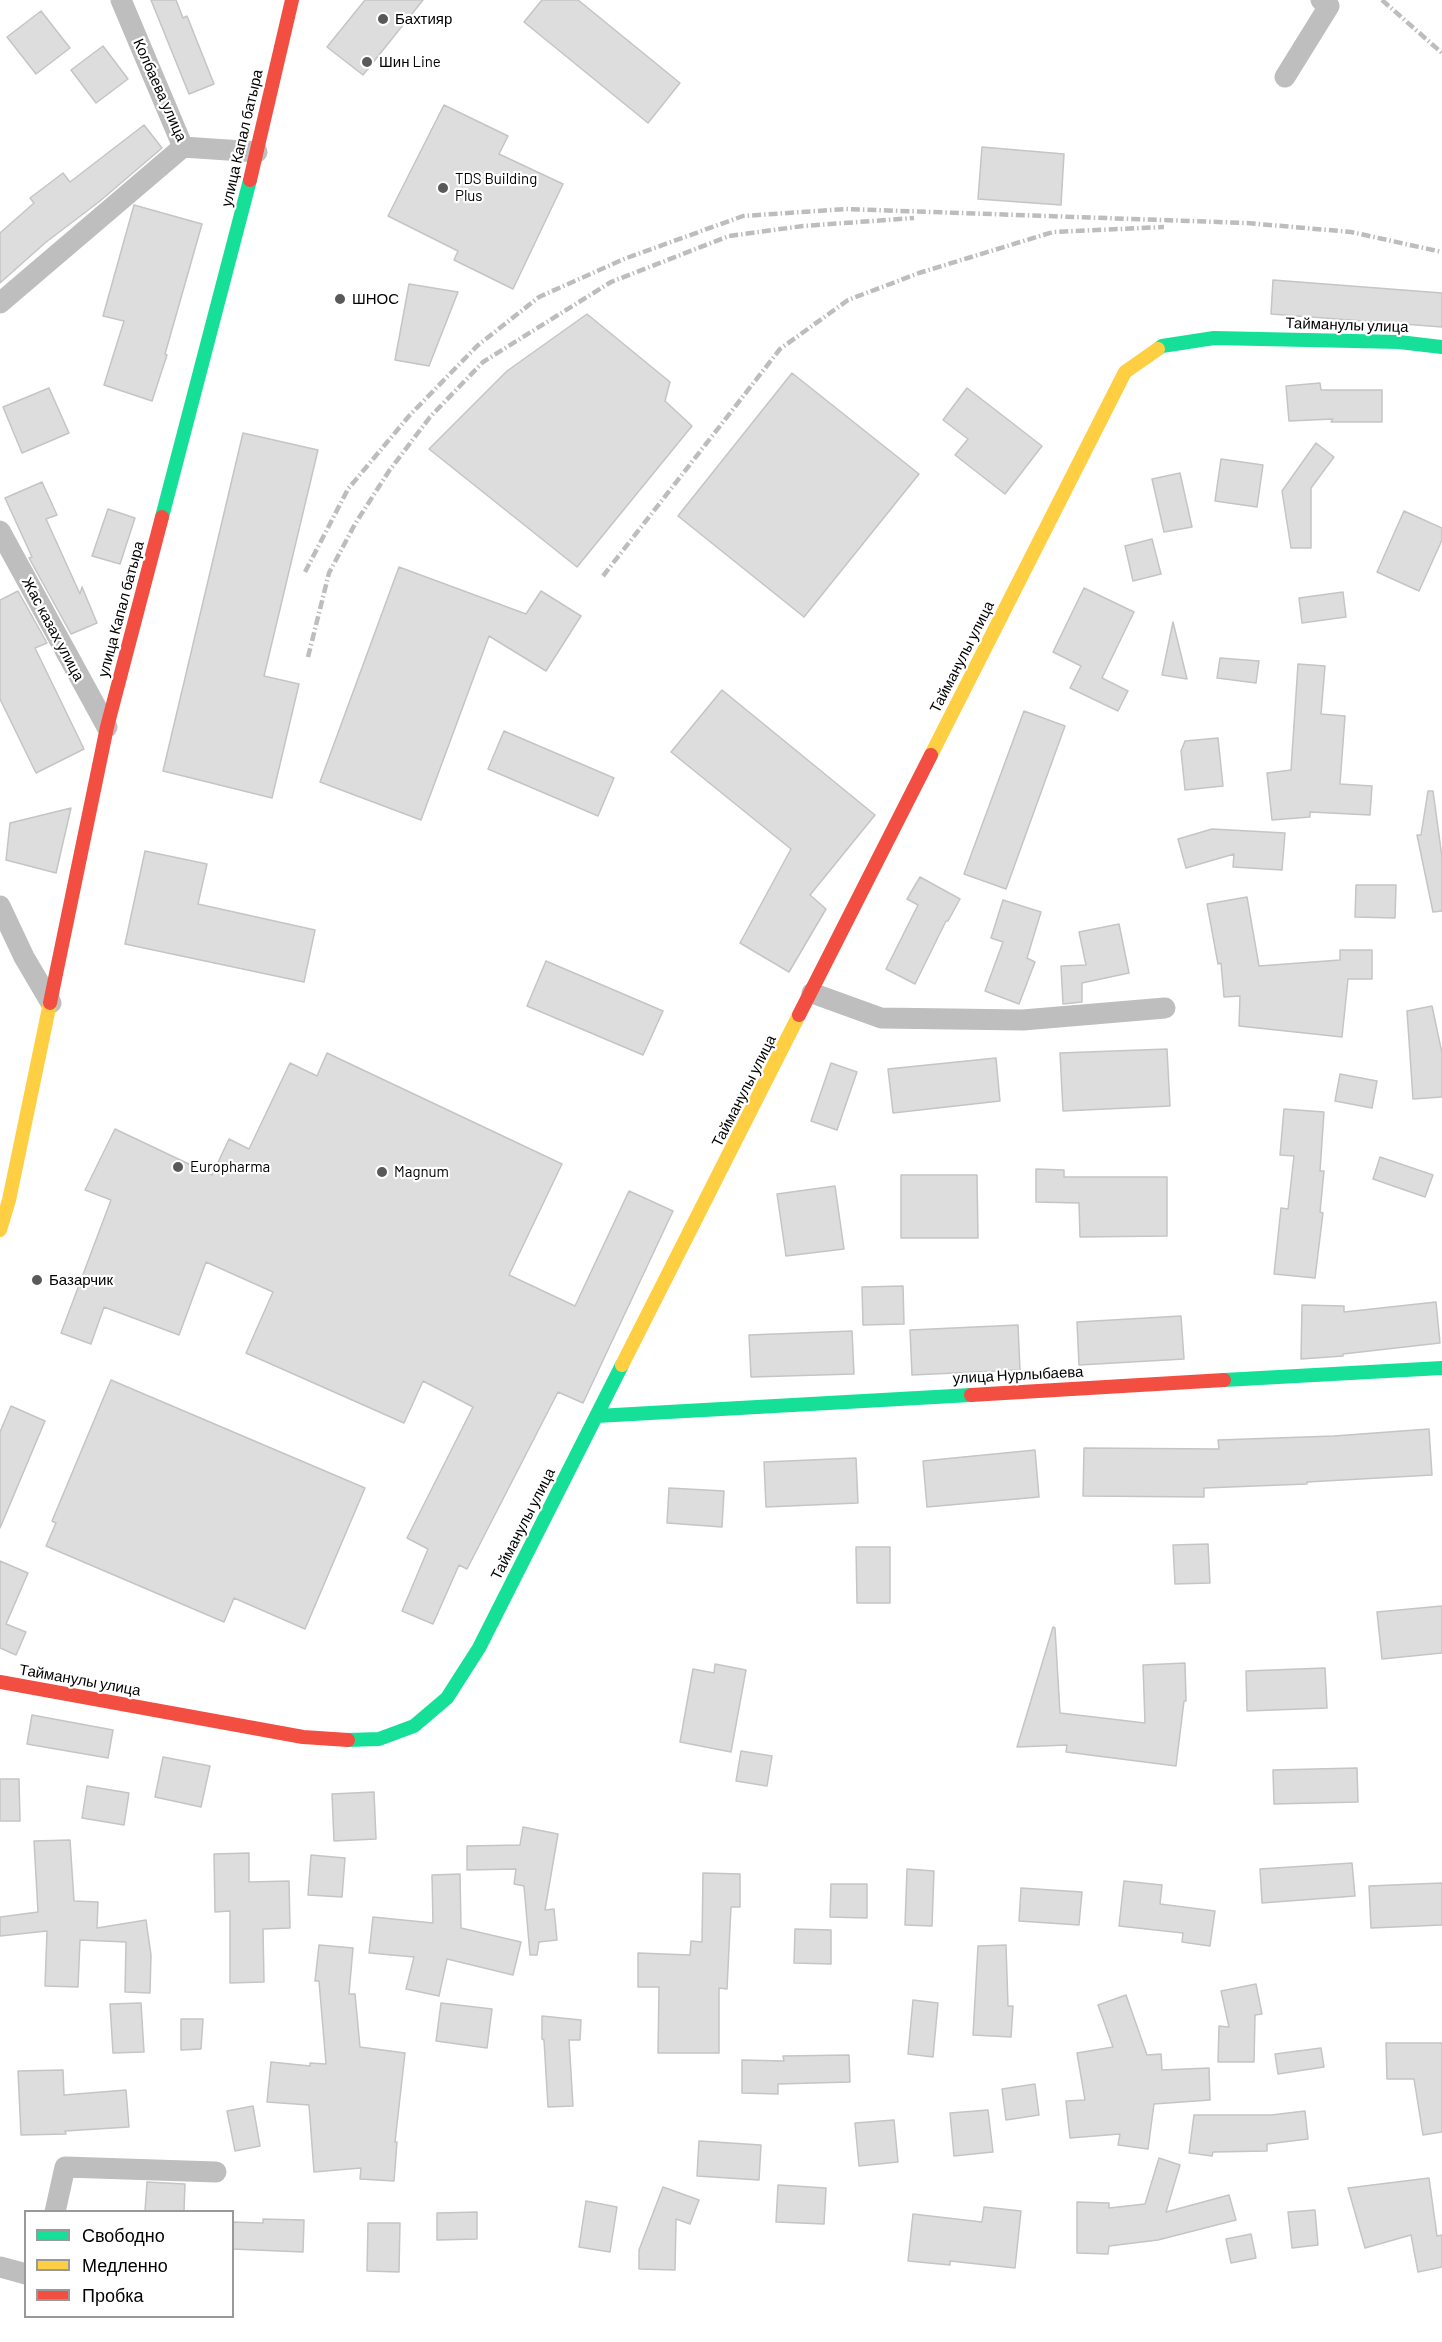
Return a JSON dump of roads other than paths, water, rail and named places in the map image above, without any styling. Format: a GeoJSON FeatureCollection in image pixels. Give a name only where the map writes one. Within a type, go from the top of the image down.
{"type":"FeatureCollection","features":[{"type":"Feature","properties":{"kind":"street","name":"Колбаева улица"},"geometry":{"type":"LineString","coordinates":[[121,0],[183,147],[257,152]]}},
{"type":"Feature","properties":{"kind":"street","name":"улица Капал батыра"},"geometry":{"type":"LineString","coordinates":[[0,1230],[9,1200],[51,1004],[107,728],[257,152],[292,0]]}},
{"type":"Feature","properties":{"kind":"street"},"geometry":{"type":"LineString","coordinates":[[1285,76],[1329,6],[1321,0]]}},
{"type":"Feature","properties":{"kind":"street"},"geometry":{"type":"LineString","coordinates":[[0,303],[183,147]]}},
{"type":"Feature","properties":{"kind":"street","name":"Тайманулы улица"},"geometry":{"type":"LineString","coordinates":[[0,1682],[303,1737],[341,1740],[379,1739],[414,1726],[447,1698],[479,1648],[1125,372],[1162,346],[1214,338],[1399,342],[1442,347]]}},
{"type":"Feature","properties":{"kind":"street","name":"Жас казах улица"},"geometry":{"type":"LineString","coordinates":[[0,531],[107,728]]}},
{"type":"Feature","properties":{"kind":"street"},"geometry":{"type":"LineString","coordinates":[[0,906],[24,957],[51,1004]]}},
{"type":"Feature","properties":{"kind":"street"},"geometry":{"type":"LineString","coordinates":[[812,993],[881,1018],[1023,1020],[1166,1008]]}},
{"type":"Feature","properties":{"kind":"street","name":"улица Нурлыбаева"},"geometry":{"type":"LineString","coordinates":[[597,1416],[1442,1368]]}},
{"type":"Feature","properties":{"kind":"street"},"geometry":{"type":"LineString","coordinates":[[55,2210],[65,2167],[216,2172]]}},
{"type":"Feature","properties":{"kind":"street"},"geometry":{"type":"LineString","coordinates":[[0,2267],[24,2273]]}},
{"type":"Feature","properties":{"kind":"railway"},"geometry":{"type":"LineString","coordinates":[[1382,0],[1442,53]]}},
{"type":"Feature","properties":{"kind":"railway"},"geometry":{"type":"LineString","coordinates":[[305,572],[348,489],[409,416],[477,346],[539,297],[624,259],[743,216],[846,209],[1247,223],[1351,232],[1442,252]]}},
{"type":"Feature","properties":{"kind":"railway"},"geometry":{"type":"LineString","coordinates":[[308,657],[329,573],[355,524],[389,471],[430,417],[483,362],[611,282],[729,236],[803,226],[914,218]]}},
{"type":"Feature","properties":{"kind":"railway"},"geometry":{"type":"LineString","coordinates":[[603,576],[780,349],[848,300],[919,273],[1053,232],[1164,227]]}},
{"type":"Feature","properties":{"kind":"place","name":"Бахтияр"},"geometry":{"type":"Point","coordinates":[383,19]}},
{"type":"Feature","properties":{"kind":"place","name":"Шин Line"},"geometry":{"type":"Point","coordinates":[367,62]}},
{"type":"Feature","properties":{"kind":"place","name":"TDS Building Plus"},"geometry":{"type":"Point","coordinates":[443,188]}},
{"type":"Feature","properties":{"kind":"place","name":"ШНОС"},"geometry":{"type":"Point","coordinates":[340,299]}},
{"type":"Feature","properties":{"kind":"place","name":"Europharma"},"geometry":{"type":"Point","coordinates":[178,1167]}},
{"type":"Feature","properties":{"kind":"place","name":"Magnum"},"geometry":{"type":"Point","coordinates":[382,1172]}},
{"type":"Feature","properties":{"kind":"place","name":"Базарчик"},"geometry":{"type":"Point","coordinates":[37,1280]}}]}
